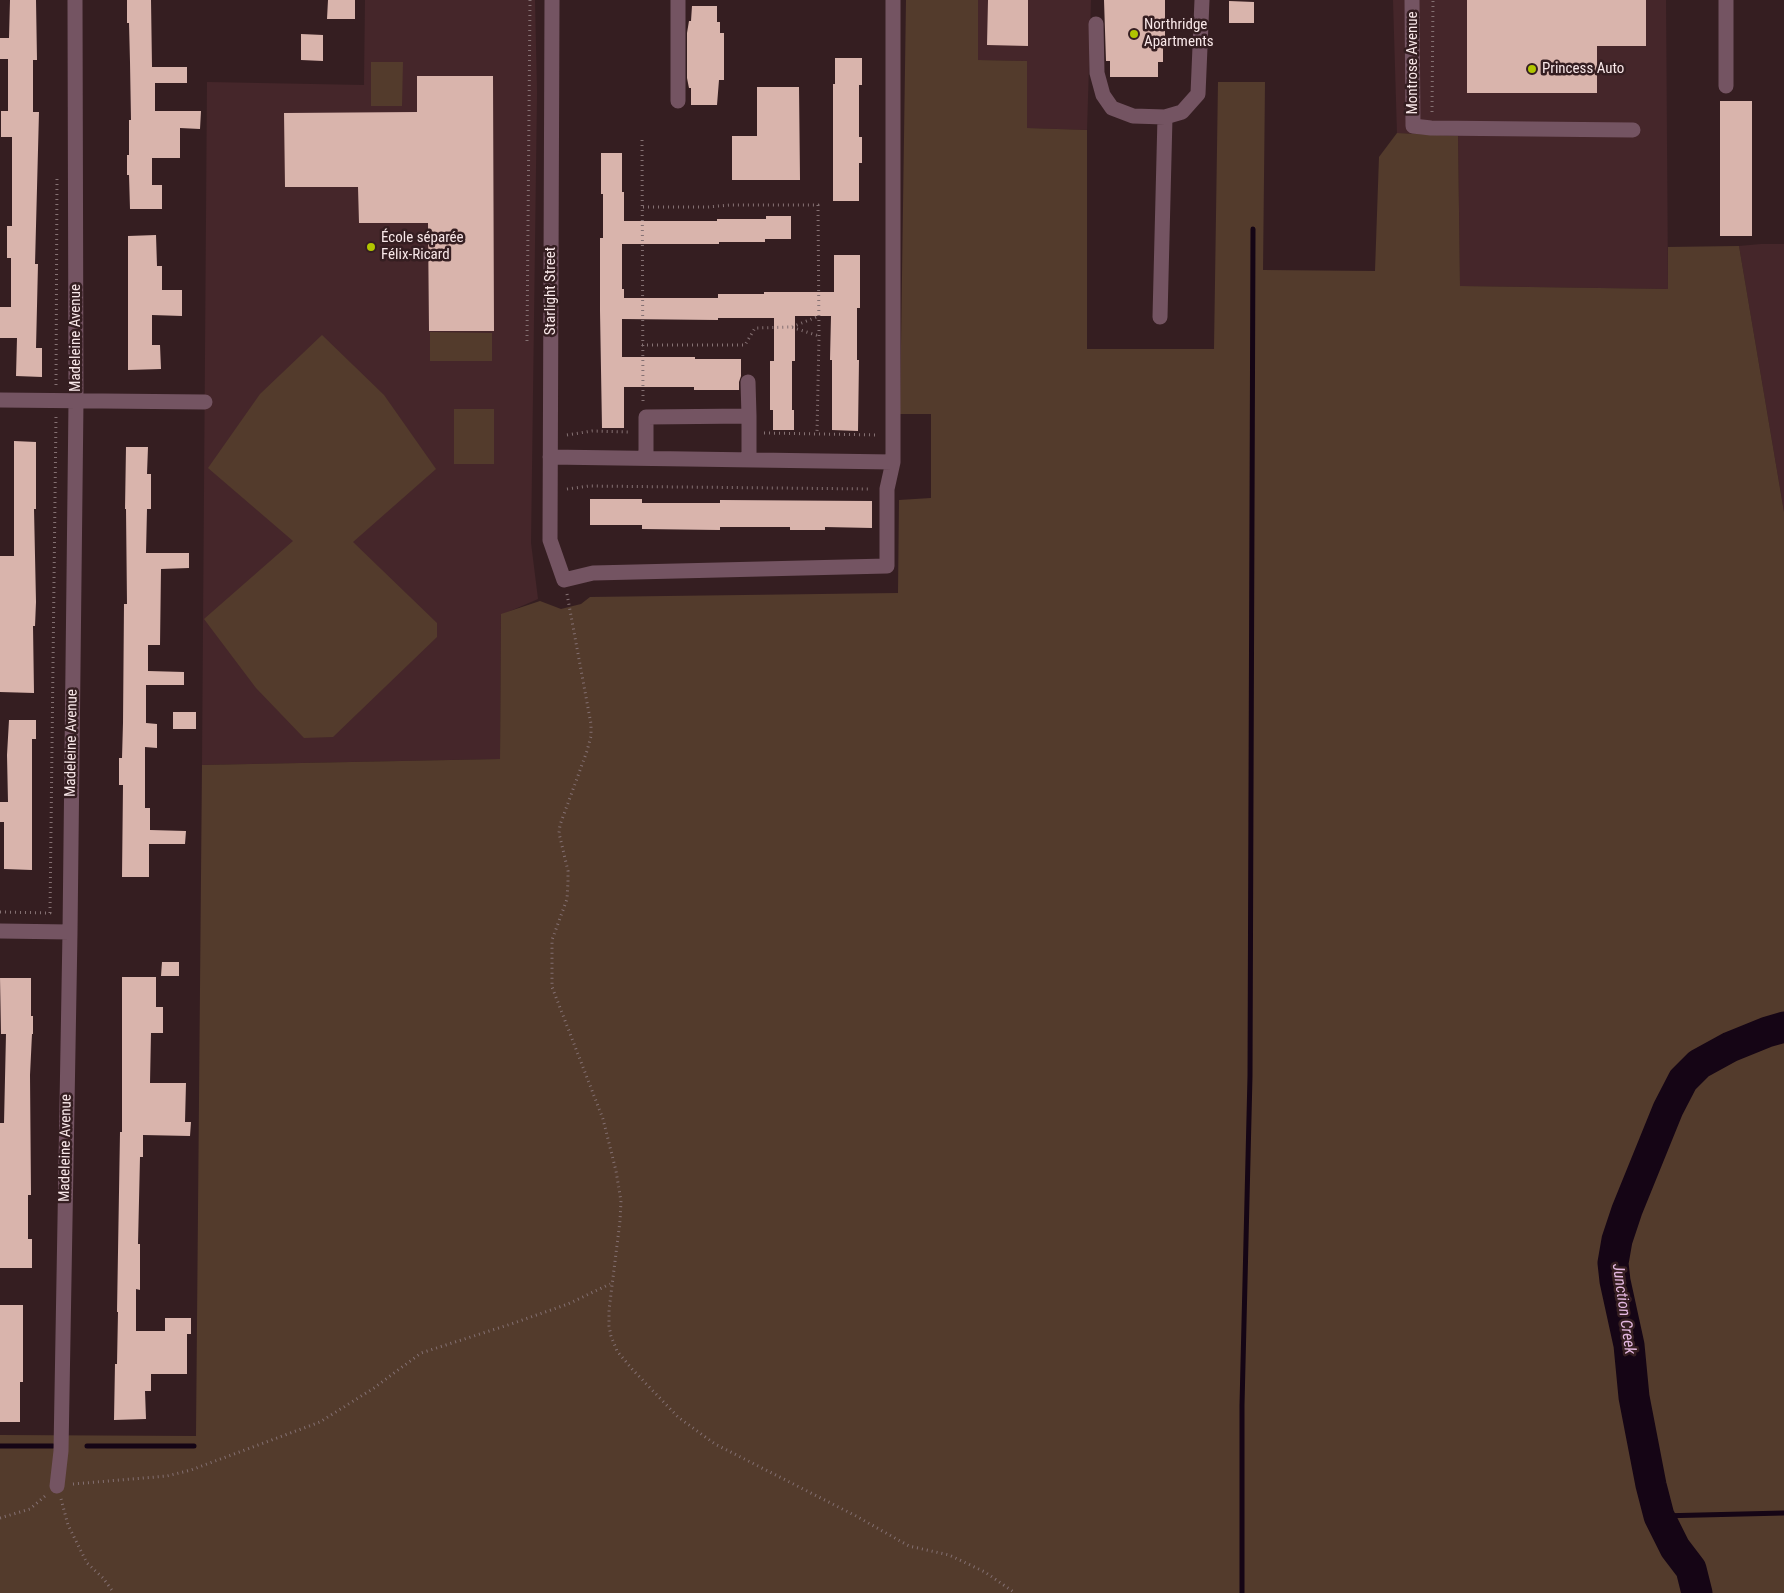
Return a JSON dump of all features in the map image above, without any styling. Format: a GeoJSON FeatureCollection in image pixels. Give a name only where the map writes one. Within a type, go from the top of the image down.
{"type":"FeatureCollection","features":[{"type":"Feature","properties":{"kind":"street","name":"Madeleine Avenue"},"geometry":{"type":"LineString","coordinates":[[57,1486],[61,1451],[70,932],[76,401],[75,0]]}},
{"type":"Feature","properties":{"kind":"street","name":"Starlight Street"},"geometry":{"type":"LineString","coordinates":[[552,0],[550,540],[564,580]]}},
{"type":"Feature","properties":{"kind":"street"},"geometry":{"type":"LineString","coordinates":[[678,0],[678,101]]}},
{"type":"Feature","properties":{"kind":"street"},"geometry":{"type":"LineString","coordinates":[[564,580],[593,573],[886,566],[887,489],[893,462],[894,435],[893,0]]}},
{"type":"Feature","properties":{"kind":"street"},"geometry":{"type":"LineString","coordinates":[[1096,24],[1097,73],[1103,95],[1112,108],[1133,116],[1165,117],[1182,112],[1198,94],[1202,0]]}},
{"type":"Feature","properties":{"kind":"street","name":"Montrose Avenue"},"geometry":{"type":"LineString","coordinates":[[1412,0],[1413,126],[1431,128]]}},
{"type":"Feature","properties":{"kind":"street"},"geometry":{"type":"LineString","coordinates":[[1726,0],[1726,86]]}},
{"type":"Feature","properties":{"kind":"street"},"geometry":{"type":"LineString","coordinates":[[1160,317],[1165,117]]}},
{"type":"Feature","properties":{"kind":"street"},"geometry":{"type":"LineString","coordinates":[[1431,128],[1633,130]]}},
{"type":"Feature","properties":{"kind":"street"},"geometry":{"type":"LineString","coordinates":[[748,382],[749,460]]}},
{"type":"Feature","properties":{"kind":"street"},"geometry":{"type":"LineString","coordinates":[[0,400],[205,402]]}},
{"type":"Feature","properties":{"kind":"street"},"geometry":{"type":"LineString","coordinates":[[646,458],[646,417],[749,416]]}},
{"type":"Feature","properties":{"kind":"street"},"geometry":{"type":"LineString","coordinates":[[550,457],[893,462]]}},
{"type":"Feature","properties":{"kind":"street"},"geometry":{"type":"LineString","coordinates":[[0,931],[70,932]]}},
{"type":"Feature","properties":{"kind":"path"},"geometry":{"type":"LineString","coordinates":[[527,341],[530,0]]}},
{"type":"Feature","properties":{"kind":"path"},"geometry":{"type":"LineString","coordinates":[[1431,128],[1433,0]]}},
{"type":"Feature","properties":{"kind":"path"},"geometry":{"type":"LineString","coordinates":[[642,140],[642,345],[643,411],[646,417]]}},
{"type":"Feature","properties":{"kind":"path"},"geometry":{"type":"LineString","coordinates":[[0,912],[50,913],[58,171]]}},
{"type":"Feature","properties":{"kind":"path"},"geometry":{"type":"LineString","coordinates":[[643,207],[818,204],[819,336],[817,433]]}},
{"type":"Feature","properties":{"kind":"path"},"geometry":{"type":"LineString","coordinates":[[791,327],[819,316]]}},
{"type":"Feature","properties":{"kind":"path"},"geometry":{"type":"LineString","coordinates":[[642,345],[745,345],[755,328],[791,327],[819,336]]}},
{"type":"Feature","properties":{"kind":"path"},"geometry":{"type":"LineString","coordinates":[[567,435],[592,431],[646,432]]}},
{"type":"Feature","properties":{"kind":"path"},"geometry":{"type":"LineString","coordinates":[[749,432],[894,435]]}},
{"type":"Feature","properties":{"kind":"path"},"geometry":{"type":"LineString","coordinates":[[567,489],[590,486],[887,489]]}},
{"type":"Feature","properties":{"kind":"path"},"geometry":{"type":"LineString","coordinates":[[564,580],[591,724],[591,736],[558,832],[568,871],[568,882],[566,899],[552,940],[552,987],[603,1119],[616,1171],[621,1201],[620,1221],[611,1284],[608,1326],[617,1351],[678,1417],[715,1444],[856,1516],[909,1546],[949,1554],[985,1572],[1015,1593]]}},
{"type":"Feature","properties":{"kind":"path"},"geometry":{"type":"LineString","coordinates":[[0,1518],[30,1508],[57,1486],[167,1476],[191,1470],[320,1422],[374,1388],[421,1353],[552,1310],[611,1284]]}},
{"type":"Feature","properties":{"kind":"path"},"geometry":{"type":"LineString","coordinates":[[57,1486],[68,1524],[88,1563],[114,1593]]}},
{"type":"Feature","properties":{"kind":"shaded area","name":"École séparée Félix-Ricard"},"geometry":{"type":"Polygon","coordinates":[[[365,0],[535,0],[537,92],[531,543],[538,599],[501,615],[500,759],[202,765],[207,82],[364,85],[365,0]]]}},
{"type":"Feature","properties":{"kind":"shaded area"},"geometry":{"type":"Polygon","coordinates":[[[906,0],[978,0],[978,60],[1027,61],[1027,128],[1087,130],[1087,349],[1214,349],[1218,82],[1265,82],[1263,270],[1375,271],[1379,157],[1397,133],[1458,136],[1460,286],[1668,289],[1668,247],[1739,246],[1784,512],[1784,1593],[0,1593],[0,1435],[196,1436],[202,765],[500,759],[501,614],[540,601],[561,609],[581,604],[590,597],[898,593],[899,500],[931,498],[931,414],[900,414],[906,0]]]}},
{"type":"Feature","properties":{"kind":"shaded area"},"geometry":{"type":"Polygon","coordinates":[[[978,0],[1091,0],[1087,130],[1027,128],[1027,61],[978,60],[978,0]]]}},
{"type":"Feature","properties":{"kind":"shaded area"},"geometry":{"type":"Polygon","coordinates":[[[1393,0],[1666,0],[1668,289],[1460,286],[1458,136],[1397,133],[1393,0]]]}},
{"type":"Feature","properties":{"kind":"shaded area"},"geometry":{"type":"Polygon","coordinates":[[[371,62],[403,62],[402,106],[371,106],[371,62]]]}},
{"type":"Feature","properties":{"kind":"shaded area"},"geometry":{"type":"Polygon","coordinates":[[[1784,244],[1784,512],[1739,246],[1784,244]]]}},
{"type":"Feature","properties":{"kind":"shaded area"},"geometry":{"type":"Polygon","coordinates":[[[430,332],[492,333],[492,361],[430,361],[430,332]]]}},
{"type":"Feature","properties":{"kind":"shaded area"},"geometry":{"type":"Polygon","coordinates":[[[322,335],[384,395],[436,469],[353,542],[437,623],[437,637],[333,737],[304,738],[256,688],[204,619],[293,541],[208,468],[260,394],[322,335]]]}},
{"type":"Feature","properties":{"kind":"shaded area"},"geometry":{"type":"Polygon","coordinates":[[[454,409],[494,409],[494,464],[454,464],[454,409]]]}},
{"type":"Feature","properties":{"kind":"building"},"geometry":{"type":"Polygon","coordinates":[[[10,0],[36,0],[37,60],[33,60],[33,112],[39,112],[35,264],[38,264],[36,348],[42,348],[42,377],[16,376],[17,338],[0,338],[0,307],[11,307],[11,258],[7,258],[7,226],[12,226],[12,137],[1,137],[1,111],[8,111],[8,59],[0,59],[0,38],[9,38],[10,0]]]}},
{"type":"Feature","properties":{"kind":"building"},"geometry":{"type":"Polygon","coordinates":[[[127,0],[151,0],[152,67],[187,67],[187,83],[155,83],[155,111],[201,111],[200,129],[180,128],[180,158],[152,158],[152,185],[162,185],[162,209],[130,209],[129,175],[127,175],[129,120],[131,120],[127,0]]]}},
{"type":"Feature","properties":{"kind":"building"},"geometry":{"type":"Polygon","coordinates":[[[328,0],[355,0],[355,19],[327,19],[328,0]]]}},
{"type":"Feature","properties":{"kind":"building"},"geometry":{"type":"Polygon","coordinates":[[[988,0],[1028,0],[1028,46],[987,45],[988,0]]]}},
{"type":"Feature","properties":{"kind":"building","name":"Northridge Apartments"},"geometry":{"type":"Polygon","coordinates":[[[1104,0],[1165,0],[1165,44],[1163,44],[1163,62],[1158,62],[1158,77],[1110,77],[1110,61],[1106,61],[1104,0]]]}},
{"type":"Feature","properties":{"kind":"building","name":"Princess Auto"},"geometry":{"type":"Polygon","coordinates":[[[1467,0],[1646,0],[1646,46],[1597,46],[1597,93],[1467,93],[1467,0]]]}},
{"type":"Feature","properties":{"kind":"building"},"geometry":{"type":"Polygon","coordinates":[[[1229,1],[1254,2],[1254,23],[1229,23],[1229,1]]]}},
{"type":"Feature","properties":{"kind":"building"},"geometry":{"type":"Polygon","coordinates":[[[692,6],[717,6],[717,22],[720,22],[720,33],[724,33],[724,80],[719,80],[717,105],[691,105],[691,88],[689,88],[687,78],[687,33],[689,21],[691,21],[692,6]]]}},
{"type":"Feature","properties":{"kind":"building"},"geometry":{"type":"Polygon","coordinates":[[[301,34],[323,35],[323,61],[301,60],[301,34]]]}},
{"type":"Feature","properties":{"kind":"building"},"geometry":{"type":"Polygon","coordinates":[[[835,58],[862,58],[862,85],[859,85],[859,137],[862,137],[862,163],[859,163],[859,201],[833,201],[833,84],[835,84],[835,58]]]}},
{"type":"Feature","properties":{"kind":"building"},"geometry":{"type":"Polygon","coordinates":[[[417,76],[493,76],[494,331],[429,331],[428,223],[359,223],[358,187],[285,187],[284,113],[417,112],[417,76]]]}},
{"type":"Feature","properties":{"kind":"building"},"geometry":{"type":"Polygon","coordinates":[[[757,87],[799,87],[800,180],[732,180],[732,136],[757,136],[757,87]]]}},
{"type":"Feature","properties":{"kind":"building"},"geometry":{"type":"Polygon","coordinates":[[[1720,101],[1752,101],[1752,236],[1720,236],[1720,101]]]}},
{"type":"Feature","properties":{"kind":"building"},"geometry":{"type":"Polygon","coordinates":[[[601,153],[622,153],[624,221],[717,221],[717,219],[766,219],[766,216],[791,216],[791,239],[765,239],[765,242],[719,242],[719,244],[622,244],[622,289],[624,289],[624,298],[718,298],[718,294],[834,292],[834,255],[860,255],[860,308],[857,308],[857,360],[859,360],[858,431],[832,430],[831,316],[795,316],[795,361],[792,361],[794,430],[773,430],[773,410],[770,410],[770,361],[774,361],[774,318],[718,318],[718,320],[622,319],[622,357],[741,359],[739,390],[694,390],[694,387],[624,387],[624,428],[602,428],[600,238],[603,238],[603,194],[601,194],[601,153]]]}},
{"type":"Feature","properties":{"kind":"building"},"geometry":{"type":"Polygon","coordinates":[[[156,235],[157,266],[162,266],[162,290],[182,290],[182,316],[152,315],[152,345],[160,345],[161,369],[128,370],[128,236],[156,235]]]}},
{"type":"Feature","properties":{"kind":"building"},"geometry":{"type":"Polygon","coordinates":[[[14,441],[36,442],[36,509],[34,509],[36,602],[35,626],[33,626],[34,693],[0,692],[0,556],[14,556],[14,441]]]}},
{"type":"Feature","properties":{"kind":"building"},"geometry":{"type":"Polygon","coordinates":[[[126,447],[148,447],[147,474],[151,474],[151,509],[147,509],[146,553],[189,553],[189,568],[161,569],[160,645],[148,645],[148,671],[184,672],[184,685],[146,685],[146,723],[157,724],[157,748],[145,747],[145,808],[150,808],[150,830],[186,831],[185,844],[149,844],[149,877],[122,877],[123,785],[119,785],[119,758],[122,758],[124,604],[127,604],[126,447]]]}},
{"type":"Feature","properties":{"kind":"building"},"geometry":{"type":"Polygon","coordinates":[[[590,499],[642,499],[642,503],[720,503],[720,500],[872,501],[872,528],[825,527],[825,530],[790,530],[790,527],[720,527],[720,530],[642,529],[642,525],[590,525],[590,499]]]}},
{"type":"Feature","properties":{"kind":"building"},"geometry":{"type":"Polygon","coordinates":[[[173,712],[196,712],[196,729],[173,729],[173,712]]]}},
{"type":"Feature","properties":{"kind":"building"},"geometry":{"type":"Polygon","coordinates":[[[9,720],[36,720],[36,739],[32,739],[32,870],[4,869],[4,822],[0,822],[0,802],[8,802],[7,755],[9,720]]]}},
{"type":"Feature","properties":{"kind":"building"},"geometry":{"type":"Polygon","coordinates":[[[162,962],[179,962],[179,976],[161,976],[162,962]]]}},
{"type":"Feature","properties":{"kind":"building"},"geometry":{"type":"Polygon","coordinates":[[[122,977],[156,977],[156,1007],[163,1007],[163,1033],[151,1033],[150,1083],[186,1083],[185,1122],[191,1122],[190,1136],[143,1135],[143,1157],[140,1157],[138,1244],[140,1244],[140,1290],[136,1289],[136,1331],[165,1331],[165,1318],[191,1318],[191,1334],[187,1334],[187,1374],[151,1374],[151,1391],[145,1391],[146,1419],[114,1420],[115,1364],[117,1364],[120,1132],[122,1132],[122,977]]]}},
{"type":"Feature","properties":{"kind":"building"},"geometry":{"type":"Polygon","coordinates":[[[0,978],[31,978],[33,1034],[30,1075],[31,1195],[28,1195],[28,1239],[32,1239],[32,1268],[0,1268],[0,1123],[4,1123],[6,1034],[1,1034],[0,978]]]}},
{"type":"Feature","properties":{"kind":"building"},"geometry":{"type":"Polygon","coordinates":[[[0,1305],[23,1305],[23,1382],[20,1382],[20,1422],[0,1422],[0,1305]]]}},
{"type":"Feature","properties":{"kind":"waterway"},"geometry":{"type":"LineString","coordinates":[[1242,1593],[1242,1405],[1250,1076],[1253,229]]}},
{"type":"Feature","properties":{"kind":"waterway","name":"Junction Creek"},"geometry":{"type":"LineString","coordinates":[[1697,1593],[1691,1569],[1675,1548],[1659,1516],[1651,1485],[1634,1397],[1629,1345],[1613,1263],[1617,1240],[1627,1210],[1668,1109],[1683,1080],[1699,1064],[1730,1047],[1784,1027]]}},
{"type":"Feature","properties":{"kind":"waterway"},"geometry":{"type":"LineString","coordinates":[[0,1446],[53,1446]]}},
{"type":"Feature","properties":{"kind":"waterway"},"geometry":{"type":"LineString","coordinates":[[87,1446],[194,1446]]}},
{"type":"Feature","properties":{"kind":"waterway"},"geometry":{"type":"LineString","coordinates":[[1659,1516],[1784,1513]]}},
{"type":"Feature","properties":{"kind":"place","name":"Northridge Apartments"},"geometry":{"type":"Point","coordinates":[1134,34]}},
{"type":"Feature","properties":{"kind":"place","name":"Princess Auto"},"geometry":{"type":"Point","coordinates":[1532,69]}},
{"type":"Feature","properties":{"kind":"place","name":"École séparée Félix-Ricard"},"geometry":{"type":"Point","coordinates":[371,247]}}]}
